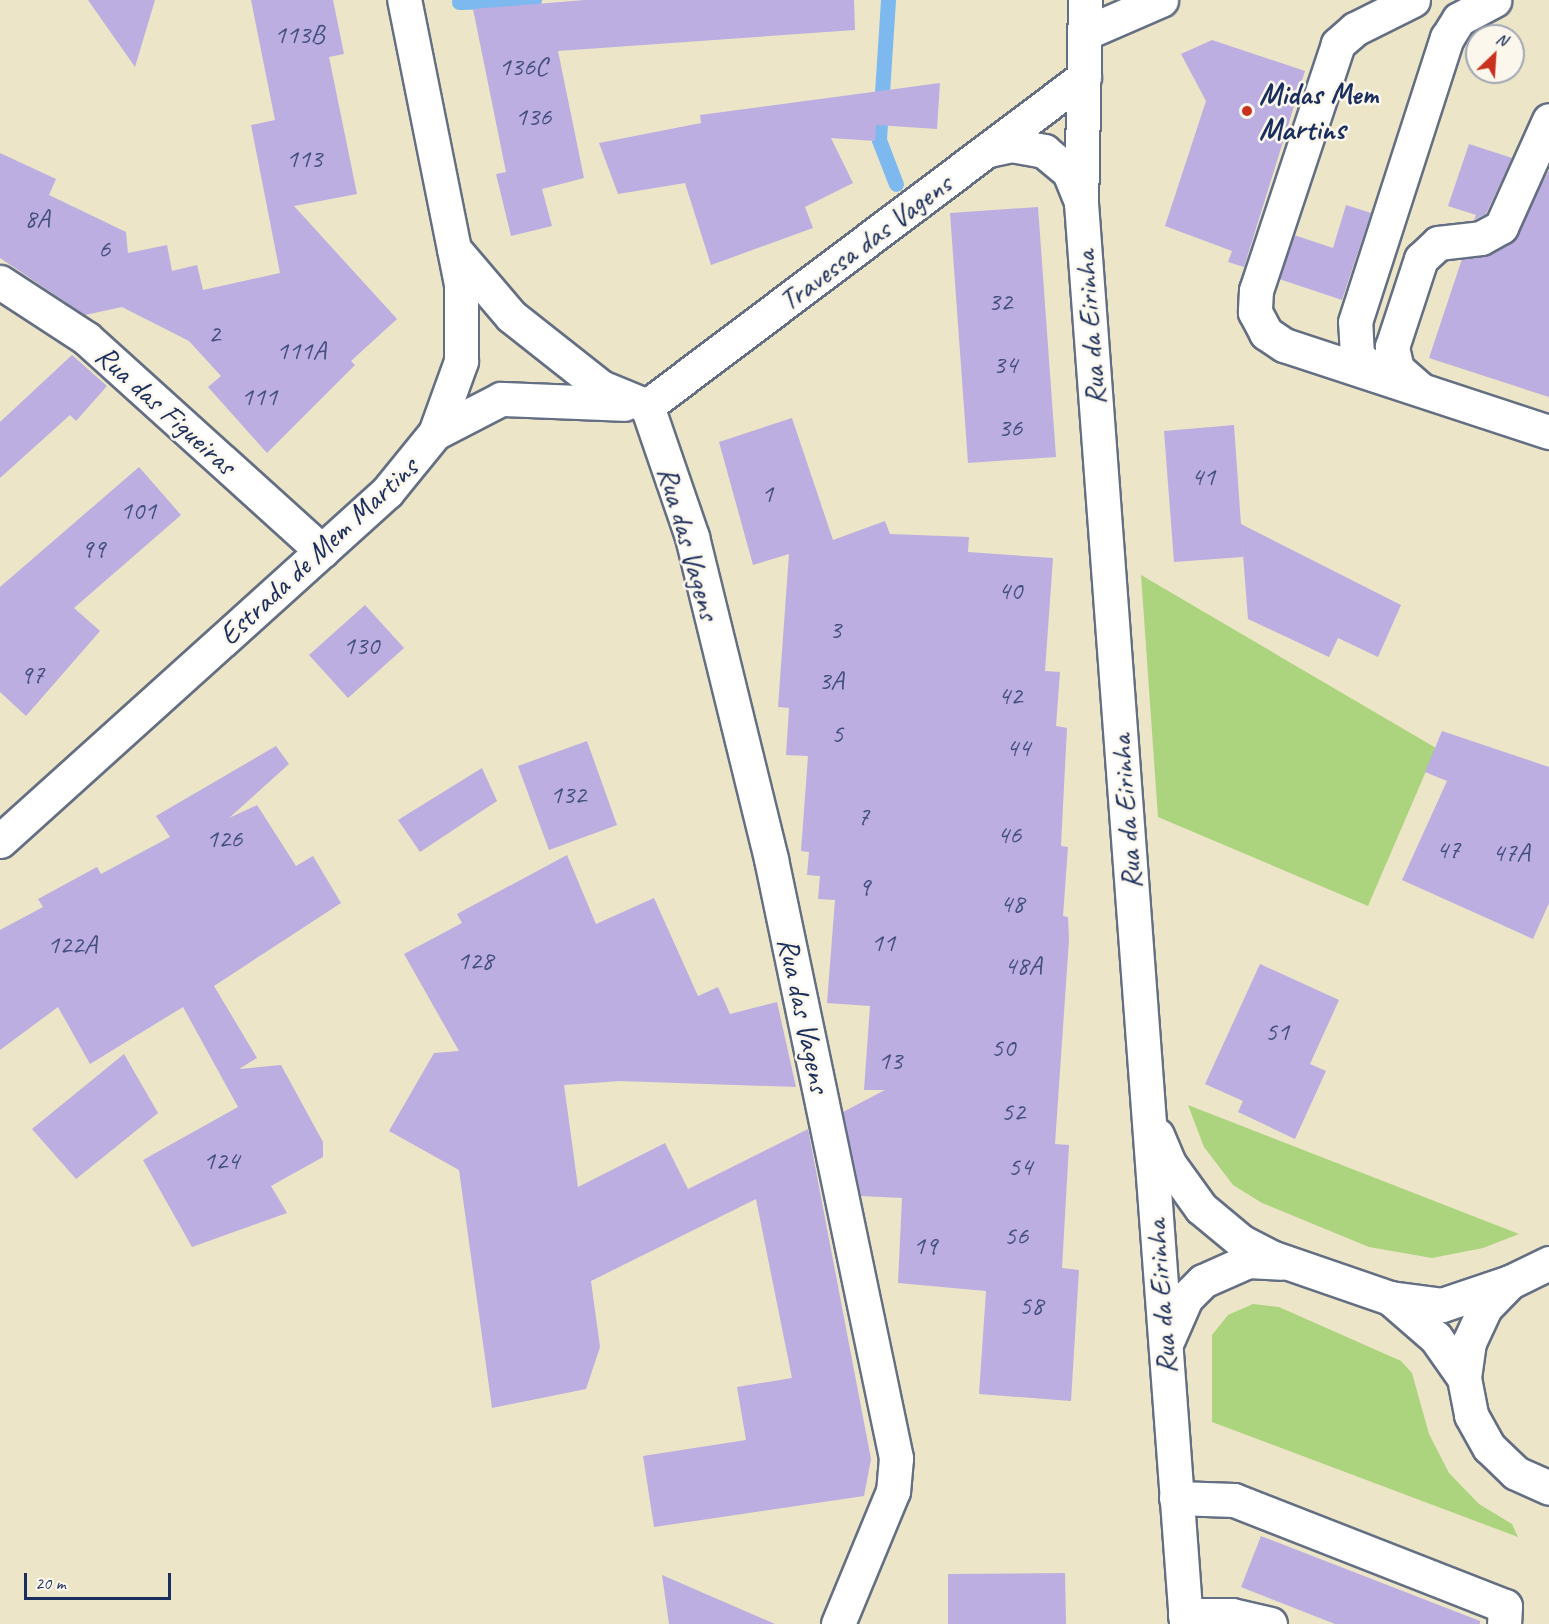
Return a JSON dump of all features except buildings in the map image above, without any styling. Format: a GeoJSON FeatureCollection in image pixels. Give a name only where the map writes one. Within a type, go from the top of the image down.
{"type":"FeatureCollection","features":[{"type":"Feature","properties":{"kind":"street","name":"Estrada de Mem Martins"},"geometry":{"type":"LineString","coordinates":[[0,841],[387,492],[435,433],[461,361],[460,284],[404,0]]}},
{"type":"Feature","properties":{"kind":"street","name":"Rua da Eirinha"},"geometry":{"type":"LineString","coordinates":[[1085,0],[1081,203],[1185,1619]]}},
{"type":"Feature","properties":{"kind":"street"},"geometry":{"type":"LineString","coordinates":[[1085,33],[1161,0]]}},
{"type":"Feature","properties":{"kind":"street"},"geometry":{"type":"LineString","coordinates":[[1413,0],[1355,29],[1338,44],[1254,301],[1259,323],[1274,340],[1549,432]]}},
{"type":"Feature","properties":{"kind":"street"},"geometry":{"type":"LineString","coordinates":[[1382,377],[1357,356],[1355,322],[1447,38],[1460,19],[1494,0]]}},
{"type":"Feature","properties":{"kind":"street","name":"Travessa das Vagens"},"geometry":{"type":"LineString","coordinates":[[647,406],[1084,77]]}},
{"type":"Feature","properties":{"kind":"street"},"geometry":{"type":"LineString","coordinates":[[1423,390],[1397,369],[1392,347],[1416,269],[1438,243],[1481,237],[1502,227],[1549,120]]}},
{"type":"Feature","properties":{"kind":"street"},"geometry":{"type":"LineString","coordinates":[[984,152],[1011,145],[1044,151],[1069,172],[1081,203]]}},
{"type":"Feature","properties":{"kind":"street"},"geometry":{"type":"LineString","coordinates":[[454,249],[510,316],[601,387],[647,406]]}},
{"type":"Feature","properties":{"kind":"street","name":"Rua das Figueiras"},"geometry":{"type":"LineString","coordinates":[[0,282],[86,338],[322,551]]}},
{"type":"Feature","properties":{"kind":"street"},"geometry":{"type":"LineString","coordinates":[[435,433],[501,399],[525,396],[647,406]]}},
{"type":"Feature","properties":{"kind":"street","name":"Rua das Vagens"},"geometry":{"type":"LineString","coordinates":[[647,406],[692,537],[771,858],[895,1452],[893,1491],[838,1624]]}},
{"type":"Feature","properties":{"kind":"street"},"geometry":{"type":"LineString","coordinates":[[1146,1080],[1156,1132],[1190,1195],[1242,1242],[1298,1266],[1390,1298],[1442,1305],[1510,1281],[1547,1259]]}},
{"type":"Feature","properties":{"kind":"street"},"geometry":{"type":"LineString","coordinates":[[1165,1349],[1173,1320],[1203,1281],[1248,1262],[1298,1266]]}},
{"type":"Feature","properties":{"kind":"street"},"geometry":{"type":"LineString","coordinates":[[1464,1378],[1469,1342],[1485,1308],[1510,1281]]}},
{"type":"Feature","properties":{"kind":"street"},"geometry":{"type":"LineString","coordinates":[[1390,1298],[1436,1338],[1464,1378],[1476,1423],[1489,1447],[1516,1473],[1549,1513]]}},
{"type":"Feature","properties":{"kind":"street"},"geometry":{"type":"LineString","coordinates":[[1516,1473],[1549,1488]]}},
{"type":"Feature","properties":{"kind":"street"},"geometry":{"type":"LineString","coordinates":[[1176,1498],[1234,1500],[1505,1606],[1504,1624]]}},
{"type":"Feature","properties":{"kind":"street"},"geometry":{"type":"LineString","coordinates":[[1185,1619],[1232,1615],[1270,1624]]}},
{"type":"Feature","properties":{"kind":"green space"},"geometry":{"type":"Polygon","coordinates":[[[1141,575],[1436,748],[1368,906],[1158,817],[1141,575]]]}},
{"type":"Feature","properties":{"kind":"green space"},"geometry":{"type":"Polygon","coordinates":[[[1188,1105],[1519,1234],[1483,1248],[1432,1258],[1369,1247],[1262,1203],[1233,1185],[1204,1147],[1188,1105]]]}},
{"type":"Feature","properties":{"kind":"green space"},"geometry":{"type":"Polygon","coordinates":[[[1253,1304],[1279,1307],[1401,1361],[1412,1373],[1429,1434],[1449,1473],[1479,1504],[1512,1524],[1518,1537],[1212,1422],[1212,1335],[1228,1315],[1253,1304]]]}},
{"type":"Feature","properties":{"kind":"waterway"},"geometry":{"type":"LineString","coordinates":[[459,2],[534,0]]}},
{"type":"Feature","properties":{"kind":"waterway"},"geometry":{"type":"LineString","coordinates":[[888,0],[879,140],[896,184]]}},
{"type":"Feature","properties":{"kind":"place","name":"Midas Mem Martins"},"geometry":{"type":"Point","coordinates":[1247,111]}}]}
